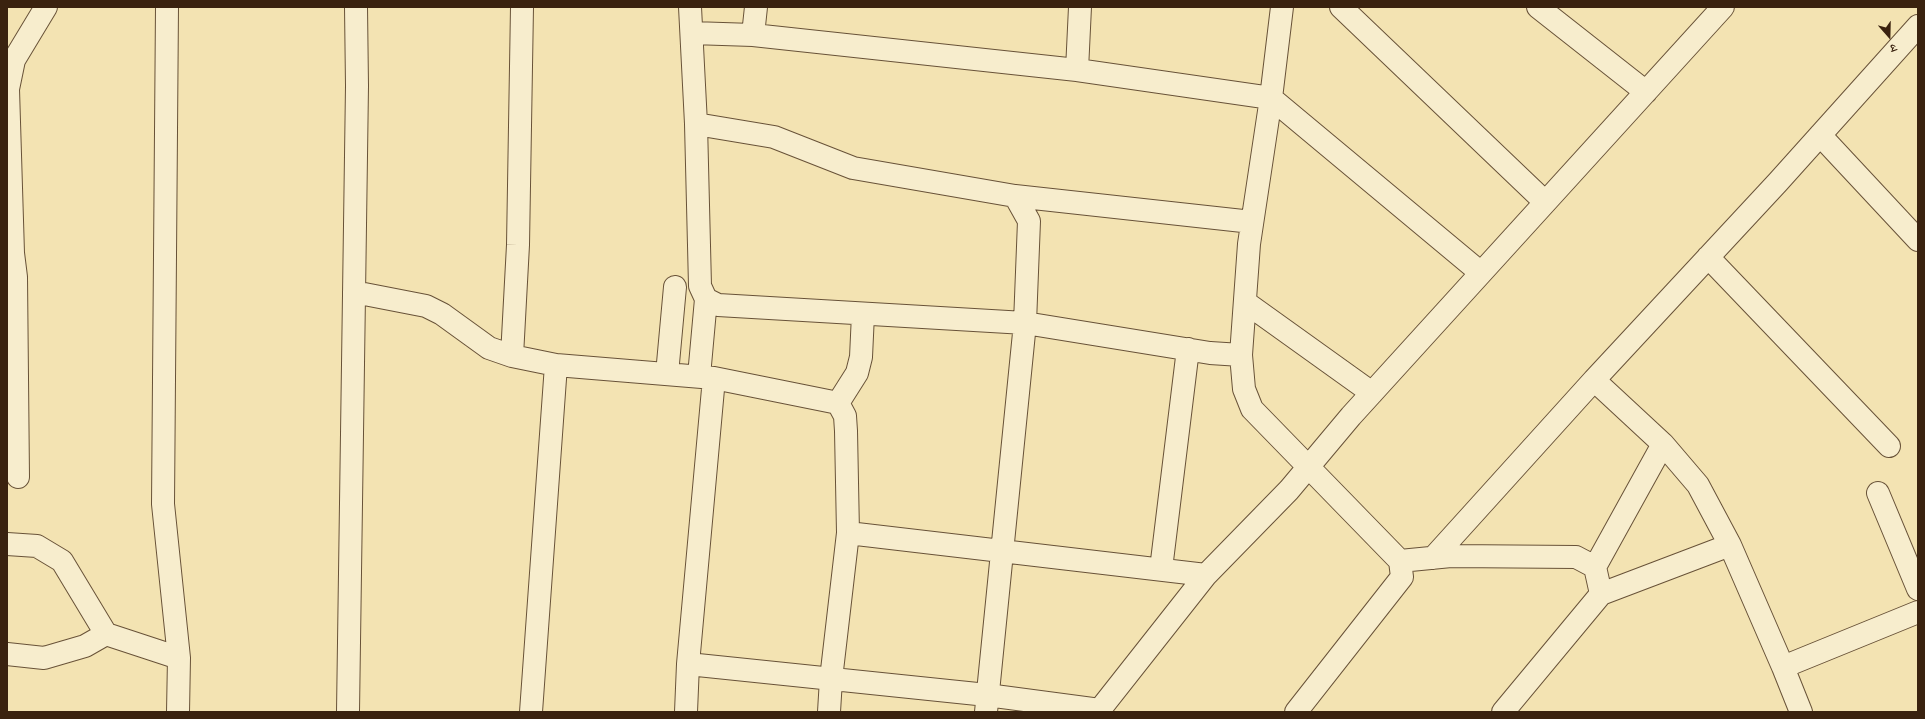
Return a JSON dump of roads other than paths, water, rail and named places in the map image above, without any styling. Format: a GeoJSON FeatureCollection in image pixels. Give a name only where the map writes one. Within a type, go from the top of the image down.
{"type":"FeatureCollection","features":[{"type":"Feature","properties":{"kind":"street"},"geometry":{"type":"LineString","coordinates":[[18,477],[16,277],[10,253],[8,89],[14,60],[46,7]]}},
{"type":"Feature","properties":{"kind":"street"},"geometry":{"type":"LineString","coordinates":[[167,7],[163,504],[179,658],[178,712]]}},
{"type":"Feature","properties":{"kind":"street"},"geometry":{"type":"LineString","coordinates":[[348,712],[358,86],[356,7]]}},
{"type":"Feature","properties":{"kind":"street"},"geometry":{"type":"LineString","coordinates":[[512,356],[518,246],[522,7]]}},
{"type":"Feature","properties":{"kind":"street"},"geometry":{"type":"LineString","coordinates":[[686,712],[706,377],[706,299],[700,286],[696,124],[690,7]]}},
{"type":"Feature","properties":{"kind":"street"},"geometry":{"type":"LineString","coordinates":[[753,35],[756,7]]}},
{"type":"Feature","properties":{"kind":"street"},"geometry":{"type":"LineString","coordinates":[[1077,70],[1080,7]]}},
{"type":"Feature","properties":{"kind":"street"},"geometry":{"type":"LineString","coordinates":[[1282,7],[1271,98],[1248,244],[1241,355],[1244,389],[1252,409],[1400,561],[1402,577],[1296,712]]}},
{"type":"Feature","properties":{"kind":"street"},"geometry":{"type":"LineString","coordinates":[[1341,7],[1546,202]]}},
{"type":"Feature","properties":{"kind":"street"},"geometry":{"type":"LineString","coordinates":[[1538,7],[1646,92]]}},
{"type":"Feature","properties":{"kind":"street"},"geometry":{"type":"LineString","coordinates":[[688,664],[831,679],[986,704],[1099,711],[1206,575],[1289,490],[1372,392],[1723,7]]}},
{"type":"Feature","properties":{"kind":"street"},"geometry":{"type":"LineString","coordinates":[[1433,558],[1918,26]]}},
{"type":"Feature","properties":{"kind":"street"},"geometry":{"type":"LineString","coordinates":[[692,33],[753,35],[1077,70],[1271,98],[1481,273]]}},
{"type":"Feature","properties":{"kind":"street"},"geometry":{"type":"LineString","coordinates":[[696,124],[774,137],[853,168],[1014,196],[1252,222]]}},
{"type":"Feature","properties":{"kind":"street"},"geometry":{"type":"LineString","coordinates":[[1820,135],[1918,240]]}},
{"type":"Feature","properties":{"kind":"street"},"geometry":{"type":"LineString","coordinates":[[986,704],[1025,323],[1029,221],[1014,196]]}},
{"type":"Feature","properties":{"kind":"street"},"geometry":{"type":"LineString","coordinates":[[1708,257],[1889,446]]}},
{"type":"Feature","properties":{"kind":"street"},"geometry":{"type":"LineString","coordinates":[[667,374],[675,287]]}},
{"type":"Feature","properties":{"kind":"street"},"geometry":{"type":"LineString","coordinates":[[354,292],[426,306],[442,314],[489,348],[512,356],[556,365],[706,377],[838,403]]}},
{"type":"Feature","properties":{"kind":"street"},"geometry":{"type":"LineString","coordinates":[[706,299],[718,305],[1025,323],[1188,349],[1241,355]]}},
{"type":"Feature","properties":{"kind":"street"},"geometry":{"type":"LineString","coordinates":[[1245,302],[1372,392]]}},
{"type":"Feature","properties":{"kind":"street"},"geometry":{"type":"LineString","coordinates":[[838,403],[858,373],[861,357],[863,314]]}},
{"type":"Feature","properties":{"kind":"street"},"geometry":{"type":"LineString","coordinates":[[1161,569],[1188,349]]}},
{"type":"Feature","properties":{"kind":"street"},"geometry":{"type":"LineString","coordinates":[[531,712],[556,365]]}},
{"type":"Feature","properties":{"kind":"street"},"geometry":{"type":"LineString","coordinates":[[1594,380],[1663,444],[1698,485],[1730,545],[1801,712]]}},
{"type":"Feature","properties":{"kind":"street"},"geometry":{"type":"LineString","coordinates":[[829,712],[831,679],[848,533],[845,416],[838,403]]}},
{"type":"Feature","properties":{"kind":"street"},"geometry":{"type":"LineString","coordinates":[[1602,594],[1595,567],[1663,444]]}},
{"type":"Feature","properties":{"kind":"street"},"geometry":{"type":"LineString","coordinates":[[1878,493],[1918,589]]}},
{"type":"Feature","properties":{"kind":"street"},"geometry":{"type":"LineString","coordinates":[[848,533],[1206,575]]}},
{"type":"Feature","properties":{"kind":"street"},"geometry":{"type":"LineString","coordinates":[[7,544],[37,546],[62,561],[106,634],[179,658]]}},
{"type":"Feature","properties":{"kind":"street"},"geometry":{"type":"LineString","coordinates":[[1503,712],[1602,594],[1730,545]]}},
{"type":"Feature","properties":{"kind":"street"},"geometry":{"type":"LineString","coordinates":[[1400,561],[1451,556],[1576,557],[1595,567]]}},
{"type":"Feature","properties":{"kind":"street"},"geometry":{"type":"LineString","coordinates":[[1783,667],[1918,612]]}},
{"type":"Feature","properties":{"kind":"street"},"geometry":{"type":"LineString","coordinates":[[7,654],[44,658],[85,646],[106,634]]}}]}
